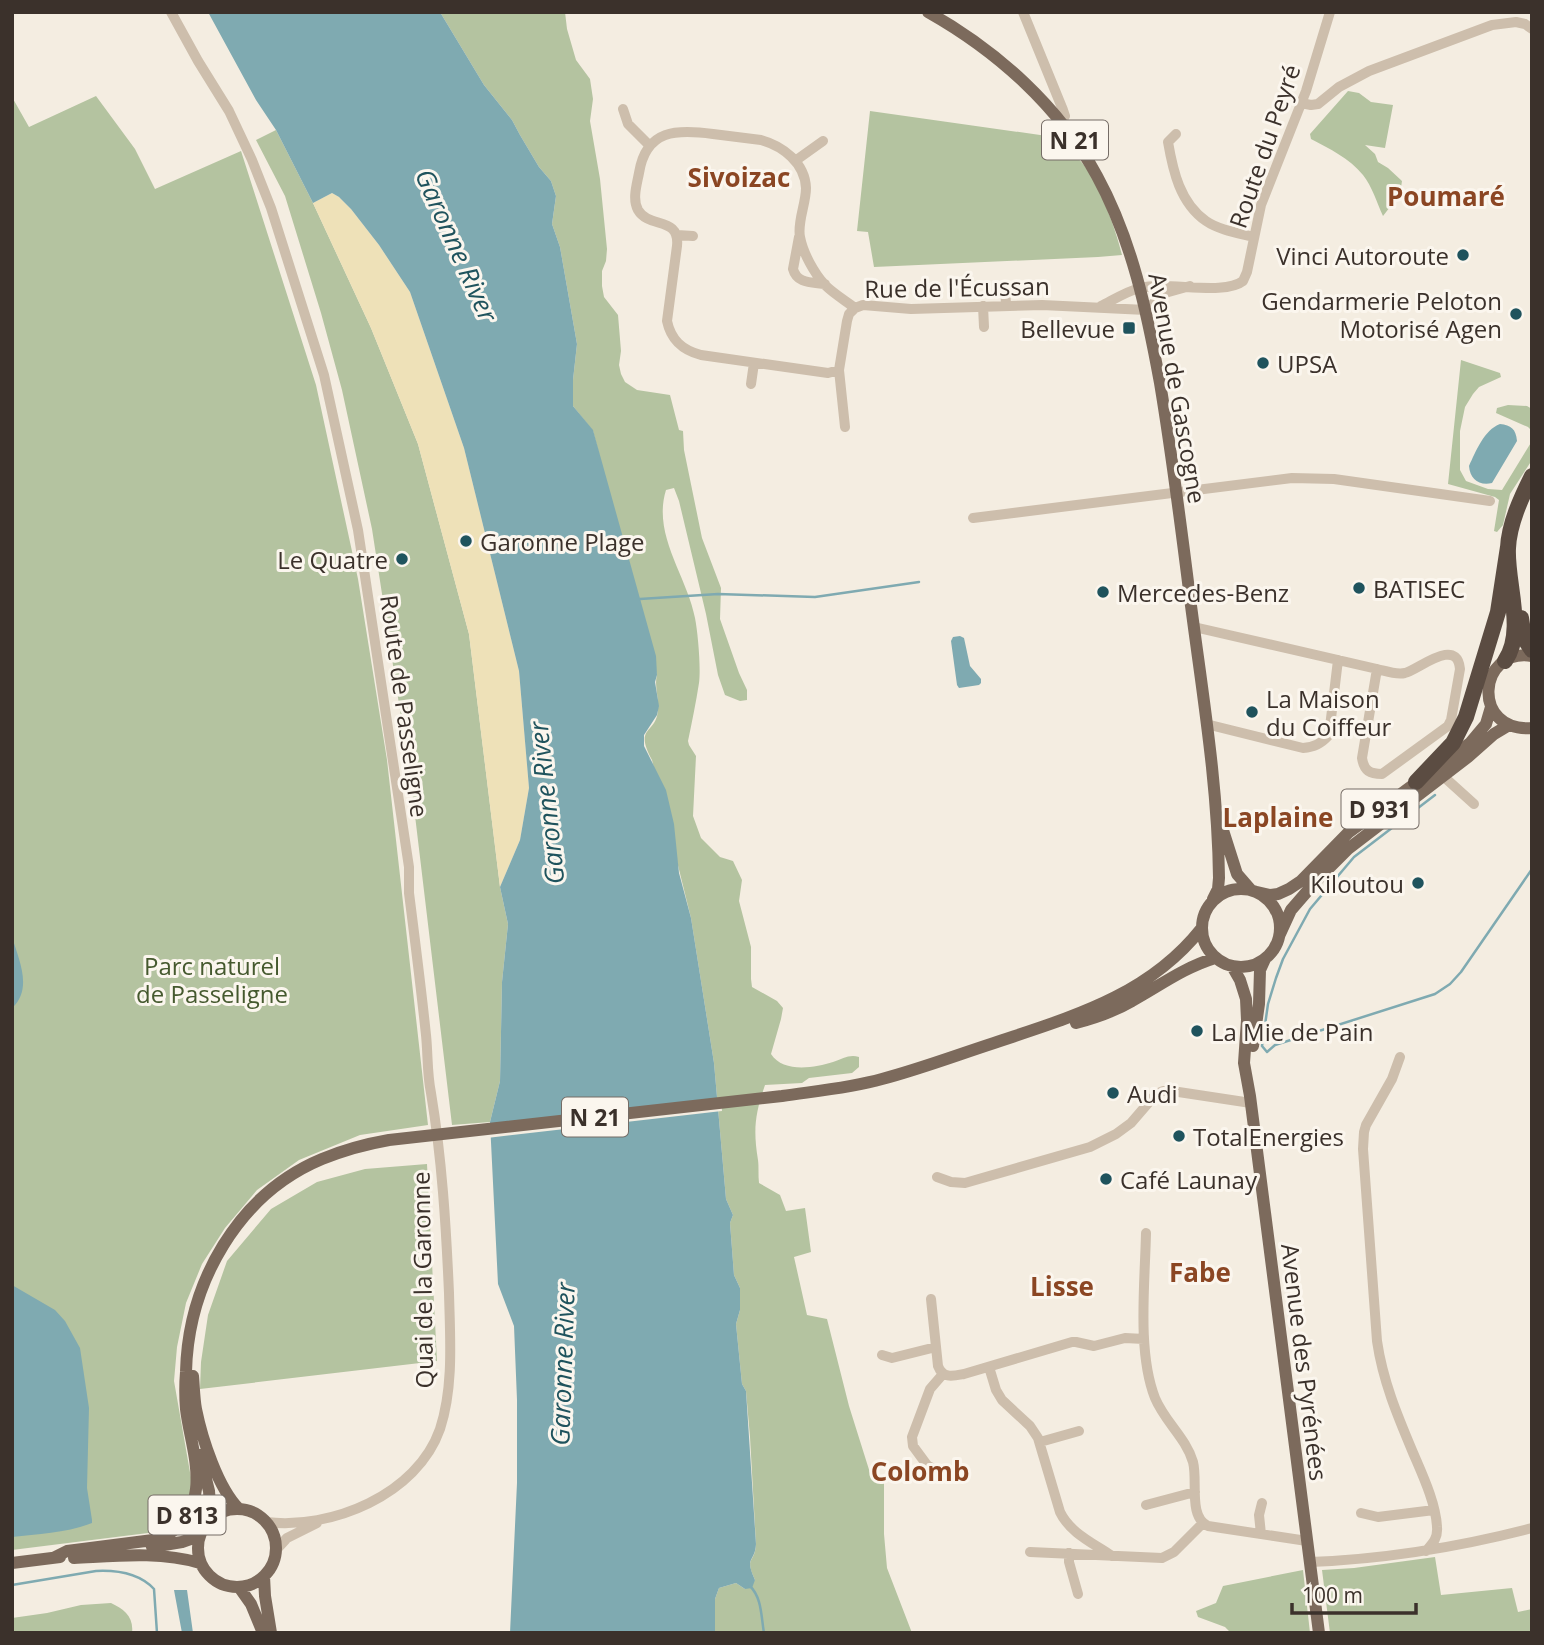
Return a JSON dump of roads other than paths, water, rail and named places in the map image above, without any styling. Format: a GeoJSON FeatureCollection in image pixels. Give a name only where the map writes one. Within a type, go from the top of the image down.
{"type":"FeatureCollection","features":[{"type":"Feature","properties":{"kind":"highway"},"geometry":{"type":"LineString","coordinates":[[1416,782],[1453,743],[1466,717],[1498,612],[1513,522],[1532,476]]}},
{"type":"Feature","properties":{"kind":"highway"},"geometry":{"type":"LineString","coordinates":[[1532,496],[1520,531],[1515,570],[1524,638],[1532,650]]}},
{"type":"Feature","properties":{"kind":"highway"},"geometry":{"type":"LineString","coordinates":[[1505,661],[1513,646],[1514,627],[1508,547]]}},
{"type":"Feature","properties":{"kind":"main road","name":"Avenue de Gascogne"},"geometry":{"type":"LineString","coordinates":[[928,12],[984,48],[1031,89],[1061,122],[1087,158],[1113,206],[1125,236],[1146,310],[1172,454],[1217,810],[1219,878],[1213,899]]}},
{"type":"Feature","properties":{"kind":"main road"},"geometry":{"type":"LineString","coordinates":[[1532,656],[1515,656],[1505,661],[1497,667],[1488,686],[1488,697],[1495,714],[1509,725],[1521,729],[1532,728]]}},
{"type":"Feature","properties":{"kind":"main road","name":"D 931"},"geometry":{"type":"LineString","coordinates":[[1254,890],[1278,894],[1301,881],[1348,833],[1470,743],[1486,724],[1491,707]]}},
{"type":"Feature","properties":{"kind":"main road","name":"D 931"},"geometry":{"type":"LineString","coordinates":[[1280,934],[1292,910],[1336,860],[1494,734],[1509,725]]}},
{"type":"Feature","properties":{"kind":"main road","name":"Avenue de Gascogne"},"geometry":{"type":"LineString","coordinates":[[1217,810],[1237,874],[1254,890]]}},
{"type":"Feature","properties":{"kind":"main road"},"geometry":{"type":"LineString","coordinates":[[1236,888],[1254,890],[1268,899],[1276,909],[1280,934],[1277,944],[1265,959],[1255,965],[1232,966],[1215,958],[1208,950],[1203,940],[1202,918],[1213,899],[1224,892],[1236,888]]}},
{"type":"Feature","properties":{"kind":"main road","name":"N 21"},"geometry":{"type":"LineString","coordinates":[[783,1098],[881,1079],[1091,1010],[1153,974],[1187,947],[1201,929]]}},
{"type":"Feature","properties":{"kind":"main road","name":"N 21"},"geometry":{"type":"LineString","coordinates":[[211,1518],[209,1491],[190,1409],[186,1372],[193,1316],[202,1287],[219,1252],[244,1217],[277,1185],[292,1175],[322,1159],[364,1145],[840,1093],[884,1083],[1047,1030],[1091,1019],[1131,1002],[1196,964],[1215,958]]}},
{"type":"Feature","properties":{"kind":"main road","name":"Avenue des Pyrénées"},"geometry":{"type":"LineString","coordinates":[[1250,1099],[1260,970],[1265,959]]}},
{"type":"Feature","properties":{"kind":"main road","name":"Avenue des Pyrénées"},"geometry":{"type":"LineString","coordinates":[[1232,966],[1246,999],[1244,1063],[1319,1633]]}},
{"type":"Feature","properties":{"kind":"main road","name":"N 21"},"geometry":{"type":"LineString","coordinates":[[239,1509],[229,1499],[223,1487],[205,1443],[196,1407],[194,1348],[213,1273],[243,1225],[290,1181],[335,1158],[408,1140]]}},
{"type":"Feature","properties":{"kind":"main road","name":"D 813"},"geometry":{"type":"LineString","coordinates":[[53,1558],[67,1551],[161,1539],[172,1534],[189,1513],[197,1486],[186,1409],[186,1372]]}},
{"type":"Feature","properties":{"kind":"main road"},"geometry":{"type":"LineString","coordinates":[[239,1509],[249,1511],[265,1522],[275,1540],[276,1550],[264,1576],[248,1586],[239,1587],[227,1586],[206,1573],[200,1563],[197,1549],[199,1536],[211,1518],[219,1513],[239,1509]]}},
{"type":"Feature","properties":{"kind":"main road","name":"D 813"},"geometry":{"type":"LineString","coordinates":[[12,1563],[164,1546],[199,1536]]}},
{"type":"Feature","properties":{"kind":"main road","name":"D 813"},"geometry":{"type":"LineString","coordinates":[[53,1558],[163,1555],[200,1563]]}},
{"type":"Feature","properties":{"kind":"main road"},"geometry":{"type":"LineString","coordinates":[[264,1576],[271,1633]]}},
{"type":"Feature","properties":{"kind":"main road"},"geometry":{"type":"LineString","coordinates":[[239,1587],[251,1604],[263,1633]]}},
{"type":"Feature","properties":{"kind":"street","name":"Route de Passeligne"},"geometry":{"type":"LineString","coordinates":[[171,12],[229,111],[252,160],[271,208],[324,375],[358,530],[409,867],[409,893],[431,1093],[440,1147]]}},
{"type":"Feature","properties":{"kind":"street"},"geometry":{"type":"LineString","coordinates":[[1023,12],[1063,110],[1065,116],[1061,122]]}},
{"type":"Feature","properties":{"kind":"street","name":"Route du Peyré"},"geometry":{"type":"LineString","coordinates":[[1140,288],[1231,287],[1240,284],[1245,278],[1265,193],[1301,103],[1330,12]]}},
{"type":"Feature","properties":{"kind":"street"},"geometry":{"type":"LineString","coordinates":[[1301,103],[1318,104],[1339,87],[1369,71],[1492,25],[1516,22],[1532,29]]}},
{"type":"Feature","properties":{"kind":"street"},"geometry":{"type":"LineString","coordinates":[[623,109],[628,124],[650,146]]}},
{"type":"Feature","properties":{"kind":"street"},"geometry":{"type":"LineString","coordinates":[[825,284],[800,281],[794,274],[806,188],[803,177],[789,154],[771,143],[689,131],[663,135],[650,146],[642,158],[636,204],[643,216],[668,225],[677,235],[667,321],[674,339],[691,352],[828,373],[839,370]]}},
{"type":"Feature","properties":{"kind":"street"},"geometry":{"type":"LineString","coordinates":[[1177,134],[1168,142],[1179,185],[1188,204],[1207,222],[1254,237]]}},
{"type":"Feature","properties":{"kind":"street"},"geometry":{"type":"LineString","coordinates":[[795,161],[822,141]]}},
{"type":"Feature","properties":{"kind":"street"},"geometry":{"type":"LineString","coordinates":[[799,234],[812,265],[825,284],[855,308]]}},
{"type":"Feature","properties":{"kind":"street"},"geometry":{"type":"LineString","coordinates":[[677,235],[694,236]]}},
{"type":"Feature","properties":{"kind":"street"},"geometry":{"type":"LineString","coordinates":[[1005,286],[1006,305]]}},
{"type":"Feature","properties":{"kind":"street","name":"Route du Peyré"},"geometry":{"type":"LineString","coordinates":[[1146,310],[1165,293],[1190,286]]}},
{"type":"Feature","properties":{"kind":"street","name":"Rue de l'Écussan"},"geometry":{"type":"LineString","coordinates":[[1098,307],[1140,288]]}},
{"type":"Feature","properties":{"kind":"street","name":"Rue de l'Écussan"},"geometry":{"type":"LineString","coordinates":[[845,427],[839,370],[847,321],[855,308],[863,305],[911,309],[1006,305],[1146,310]]}},
{"type":"Feature","properties":{"kind":"street"},"geometry":{"type":"LineString","coordinates":[[983,306],[984,327]]}},
{"type":"Feature","properties":{"kind":"street"},"geometry":{"type":"LineString","coordinates":[[751,384],[754,363]]}},
{"type":"Feature","properties":{"kind":"street"},"geometry":{"type":"LineString","coordinates":[[973,518],[1292,478],[1319,478],[1490,501]]}},
{"type":"Feature","properties":{"kind":"street"},"geometry":{"type":"LineString","coordinates":[[1194,627],[1377,669],[1396,674],[1446,654],[1457,659],[1460,669],[1448,726],[1382,774],[1367,771],[1362,758],[1377,669]]}},
{"type":"Feature","properties":{"kind":"street"},"geometry":{"type":"LineString","coordinates":[[1206,724],[1303,748],[1312,747],[1329,735],[1338,660]]}},
{"type":"Feature","properties":{"kind":"street"},"geometry":{"type":"LineString","coordinates":[[1443,776],[1474,804]]}},
{"type":"Feature","properties":{"kind":"street"},"geometry":{"type":"LineString","coordinates":[[1400,1057],[1392,1079],[1366,1125],[1363,1139],[1377,1341],[1384,1378],[1434,1510],[1437,1535],[1426,1551]]}},
{"type":"Feature","properties":{"kind":"street"},"geometry":{"type":"LineString","coordinates":[[937,1177],[965,1183],[1090,1147],[1124,1129],[1150,1100],[1163,1091],[1250,1099]]}},
{"type":"Feature","properties":{"kind":"street","name":"Quai de la Garonne"},"geometry":{"type":"LineString","coordinates":[[276,1550],[287,1538],[327,1518],[380,1498],[397,1486],[422,1464],[440,1429],[449,1377],[449,1317],[440,1147]]}},
{"type":"Feature","properties":{"kind":"street"},"geometry":{"type":"LineString","coordinates":[[1146,1233],[1144,1339],[1147,1365],[1152,1387],[1166,1420],[1190,1451],[1195,1471],[1198,1518],[1216,1528],[1307,1541]]}},
{"type":"Feature","properties":{"kind":"street"},"geometry":{"type":"LineString","coordinates":[[931,1299],[938,1366],[943,1374],[948,1376],[964,1374],[1072,1342],[1094,1346],[1125,1338],[1144,1339]]}},
{"type":"Feature","properties":{"kind":"street"},"geometry":{"type":"LineString","coordinates":[[882,1355],[892,1358],[936,1347]]}},
{"type":"Feature","properties":{"kind":"street"},"geometry":{"type":"LineString","coordinates":[[989,1367],[1002,1400],[1030,1426],[1040,1442],[1064,1521],[1112,1556]]}},
{"type":"Feature","properties":{"kind":"street"},"geometry":{"type":"LineString","coordinates":[[938,1472],[927,1465],[913,1446],[912,1437],[930,1389],[943,1374]]}},
{"type":"Feature","properties":{"kind":"street"},"geometry":{"type":"LineString","coordinates":[[1040,1442],[1079,1431]]}},
{"type":"Feature","properties":{"kind":"street"},"geometry":{"type":"LineString","coordinates":[[1146,1505],[1195,1492]]}},
{"type":"Feature","properties":{"kind":"street"},"geometry":{"type":"LineString","coordinates":[[1261,1534],[1259,1515],[1262,1503]]}},
{"type":"Feature","properties":{"kind":"street"},"geometry":{"type":"LineString","coordinates":[[1361,1513],[1378,1517],[1434,1510]]}},
{"type":"Feature","properties":{"kind":"street","name":"Quai de la Garonne"},"geometry":{"type":"LineString","coordinates":[[265,1522],[285,1524],[327,1518]]}},
{"type":"Feature","properties":{"kind":"street"},"geometry":{"type":"LineString","coordinates":[[1030,1552],[1162,1558],[1174,1552],[1203,1523]]}},
{"type":"Feature","properties":{"kind":"street"},"geometry":{"type":"LineString","coordinates":[[1310,1562],[1426,1551],[1532,1528]]}},
{"type":"Feature","properties":{"kind":"street"},"geometry":{"type":"LineString","coordinates":[[1069,1553],[1078,1594]]}},
{"type":"Feature","properties":{"kind":"water","name":"Garonne River"},"geometry":{"type":"Polygon","coordinates":[[[208,12],[440,12],[484,85],[512,120],[539,167],[551,181],[556,196],[552,224],[560,247],[577,344],[573,406],[593,430],[656,656],[655,682],[659,706],[657,715],[644,735],[644,746],[666,790],[674,824],[679,873],[691,918],[714,1063],[726,1199],[733,1215],[730,1223],[734,1275],[740,1288],[740,1310],[736,1324],[742,1384],[746,1391],[756,1544],[750,1567],[755,1580],[752,1588],[745,1589],[736,1583],[719,1588],[715,1599],[715,1633],[510,1633],[517,1483],[517,1400],[514,1326],[498,1284],[490,1122],[500,1081],[502,982],[508,924],[500,887],[520,840],[529,788],[519,671],[464,448],[410,292],[379,245],[339,197],[332,193],[313,203],[276,130],[256,100],[208,12]]]}},
{"type":"Feature","properties":{"kind":"water"},"geometry":{"type":"Polygon","coordinates":[[[1500,424],[1512,428],[1517,441],[1492,483],[1479,482],[1471,475],[1469,466],[1485,436],[1500,424]]]}},
{"type":"Feature","properties":{"kind":"water"},"geometry":{"type":"Polygon","coordinates":[[[953,637],[964,638],[970,666],[981,679],[979,685],[959,688],[957,685],[951,641],[953,637]]]}},
{"type":"Feature","properties":{"kind":"water"},"geometry":{"type":"Polygon","coordinates":[[[12,937],[21,965],[23,983],[22,992],[12,1008],[12,937]]]}},
{"type":"Feature","properties":{"kind":"water"},"geometry":{"type":"Polygon","coordinates":[[[12,1285],[55,1310],[65,1321],[80,1348],[89,1408],[87,1488],[92,1523],[63,1531],[12,1537],[12,1285]]]}},
{"type":"Feature","properties":{"kind":"water"},"geometry":{"type":"Polygon","coordinates":[[[174,1590],[187,1590],[193,1633],[182,1633],[174,1590]]]}},
{"type":"Feature","properties":{"kind":"waterway"},"geometry":{"type":"LineString","coordinates":[[640,599],[718,594],[815,597],[919,582]]}},
{"type":"Feature","properties":{"kind":"waterway"},"geometry":{"type":"LineString","coordinates":[[1435,795],[1354,857],[1310,909],[1283,959],[1268,1004],[1262,1046],[1267,1052],[1275,1045],[1435,994],[1450,984],[1532,869]]}},
{"type":"Feature","properties":{"kind":"waterway"},"geometry":{"type":"LineString","coordinates":[[12,1585],[96,1571],[135,1576],[154,1589],[157,1633]]}},
{"type":"Feature","properties":{"kind":"waterway"},"geometry":{"type":"LineString","coordinates":[[750,1586],[759,1602],[764,1633]]}},
{"type":"Feature","properties":{"kind":"place","name":"Vinci Autoroute"},"geometry":{"type":"Point","coordinates":[1463,255]}},
{"type":"Feature","properties":{"kind":"place","name":"Gendarmerie Peloton Motorisé Agen"},"geometry":{"type":"Point","coordinates":[1516,314]}},
{"type":"Feature","properties":{"kind":"place","name":"Bellevue"},"geometry":{"type":"Point","coordinates":[1129,328]}},
{"type":"Feature","properties":{"kind":"place","name":"UPSA"},"geometry":{"type":"Point","coordinates":[1263,363]}},
{"type":"Feature","properties":{"kind":"place","name":"Garonne Plage"},"geometry":{"type":"Point","coordinates":[466,541]}},
{"type":"Feature","properties":{"kind":"place","name":"Le Quatre"},"geometry":{"type":"Point","coordinates":[402,559]}},
{"type":"Feature","properties":{"kind":"place","name":"BATISEC"},"geometry":{"type":"Point","coordinates":[1359,588]}},
{"type":"Feature","properties":{"kind":"place","name":"Mercedes-Benz"},"geometry":{"type":"Point","coordinates":[1103,592]}},
{"type":"Feature","properties":{"kind":"place","name":"La Maison du Coiffeur"},"geometry":{"type":"Point","coordinates":[1252,712]}},
{"type":"Feature","properties":{"kind":"place","name":"Kiloutou"},"geometry":{"type":"Point","coordinates":[1418,883]}},
{"type":"Feature","properties":{"kind":"place","name":"La Mie de Pain"},"geometry":{"type":"Point","coordinates":[1197,1031]}},
{"type":"Feature","properties":{"kind":"place","name":"Audi"},"geometry":{"type":"Point","coordinates":[1113,1093]}},
{"type":"Feature","properties":{"kind":"place","name":"TotalEnergies"},"geometry":{"type":"Point","coordinates":[1179,1136]}},
{"type":"Feature","properties":{"kind":"place","name":"Café Launay"},"geometry":{"type":"Point","coordinates":[1106,1179]}},
{"type":"Feature","properties":{"kind":"district","name":"Sivoizac"},"geometry":{"type":"Point","coordinates":[739,177]}},
{"type":"Feature","properties":{"kind":"district","name":"Poumaré"},"geometry":{"type":"Point","coordinates":[1446,196]}},
{"type":"Feature","properties":{"kind":"district","name":"Laplaine"},"geometry":{"type":"Point","coordinates":[1278,817]}},
{"type":"Feature","properties":{"kind":"district","name":"Fabe"},"geometry":{"type":"Point","coordinates":[1200,1272]}},
{"type":"Feature","properties":{"kind":"district","name":"Lisse"},"geometry":{"type":"Point","coordinates":[1062,1286]}},
{"type":"Feature","properties":{"kind":"district","name":"Colomb"},"geometry":{"type":"Point","coordinates":[920,1471]}},
{"type":"Feature","properties":{"kind":"park label","name":"Parc naturel de Passeligne"},"geometry":{"type":"Point","coordinates":[212,979]}}]}
